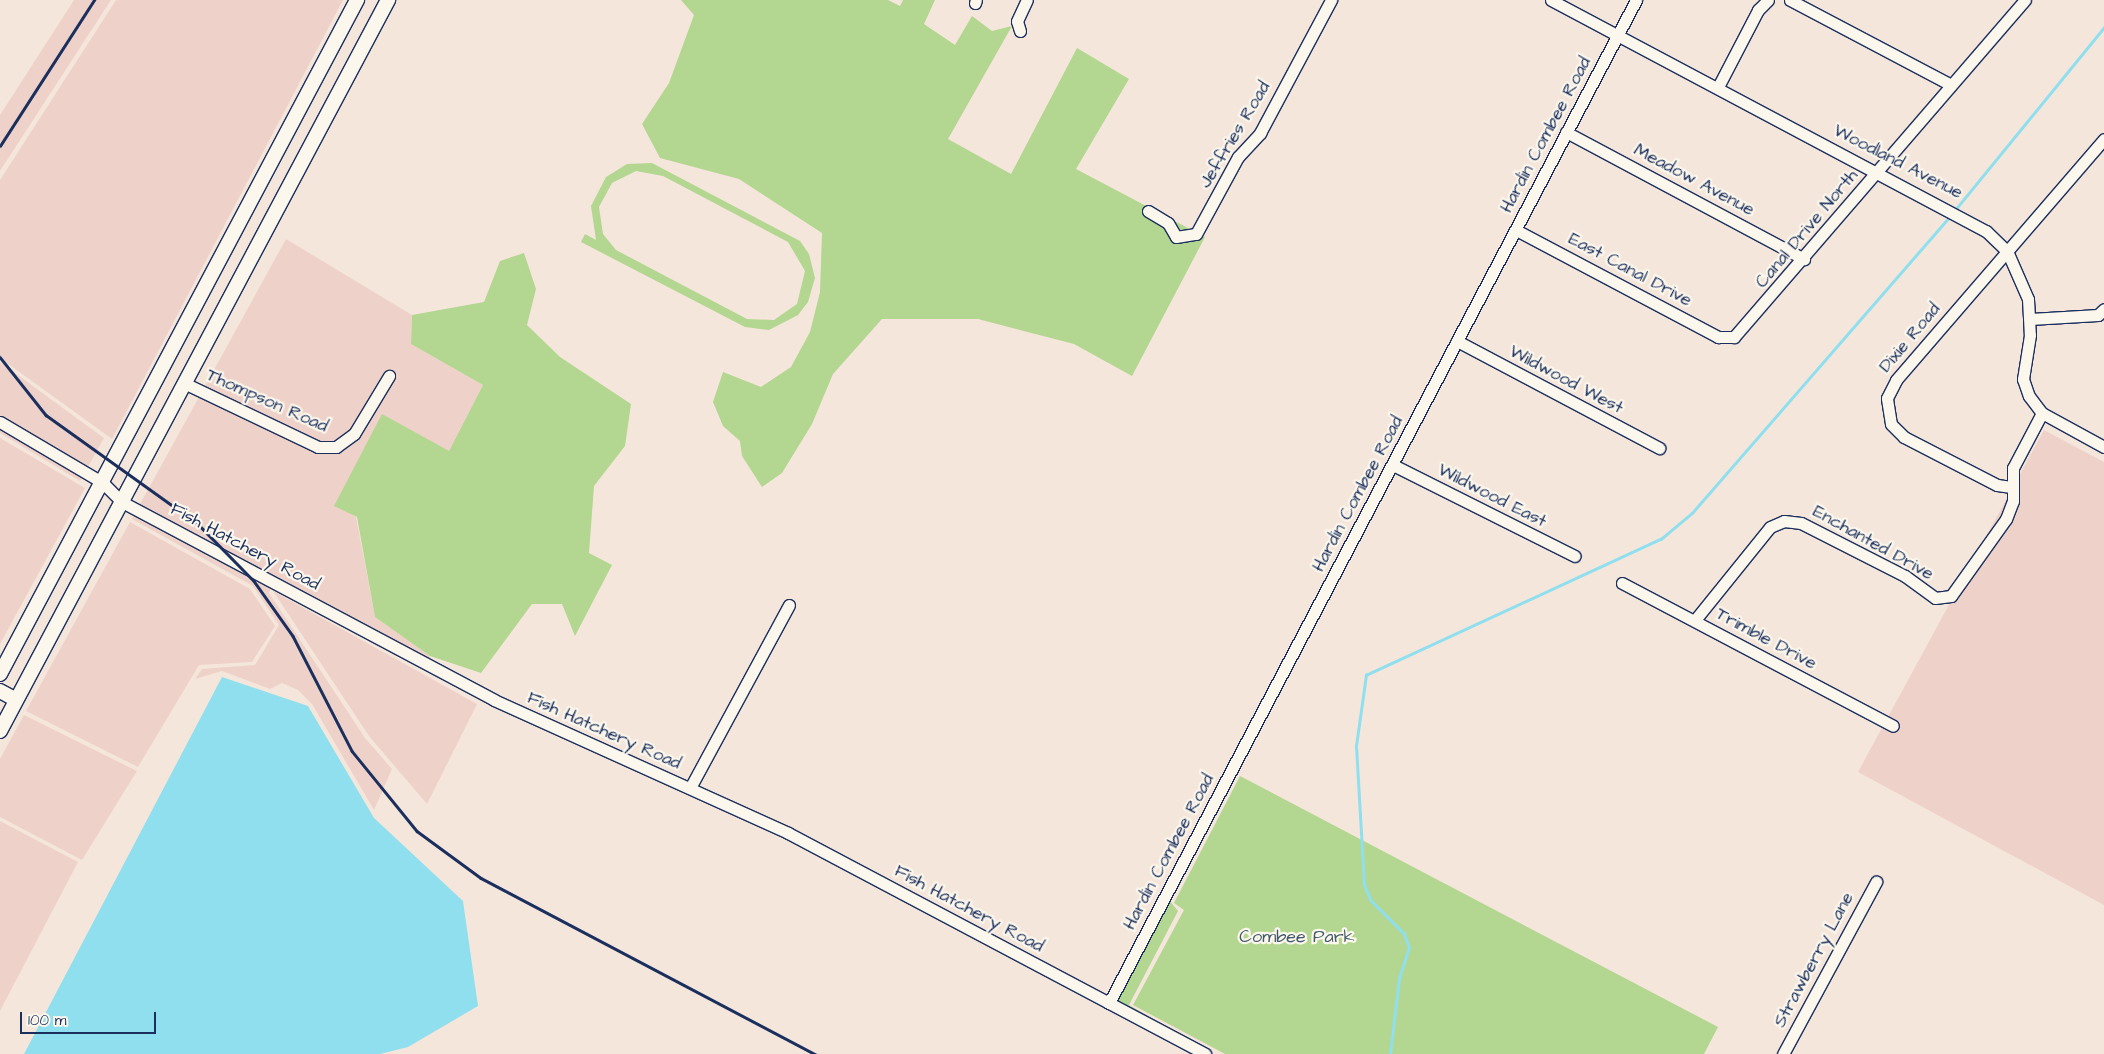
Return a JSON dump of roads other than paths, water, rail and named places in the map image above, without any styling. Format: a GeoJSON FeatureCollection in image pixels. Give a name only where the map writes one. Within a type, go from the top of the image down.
{"type":"FeatureCollection","features":[{"type":"Feature","properties":{"kind":"main road"},"geometry":{"type":"LineString","coordinates":[[0,674],[357,0]]}},
{"type":"Feature","properties":{"kind":"main road"},"geometry":{"type":"LineString","coordinates":[[0,730],[388,0]]}},
{"type":"Feature","properties":{"kind":"main road"},"geometry":{"type":"LineString","coordinates":[[0,691],[16,700]]}},
{"type":"Feature","properties":{"kind":"street"},"geometry":{"type":"LineString","coordinates":[[1020,31],[1017,20],[1027,0]]}},
{"type":"Feature","properties":{"kind":"street","name":"Jeffries Road"},"geometry":{"type":"LineString","coordinates":[[1148,211],[1168,223],[1176,236],[1190,238],[1196,234],[1238,157],[1260,133],[1331,0]]}},
{"type":"Feature","properties":{"kind":"street","name":"Woodland Avenue"},"geometry":{"type":"LineString","coordinates":[[1551,0],[1954,210],[2007,251],[2026,289],[2030,319],[2023,379],[2042,413]]}},
{"type":"Feature","properties":{"kind":"street","name":"Hardin Combee Road"},"geometry":{"type":"LineString","coordinates":[[1110,1003],[1636,0]]}},
{"type":"Feature","properties":{"kind":"street"},"geometry":{"type":"LineString","coordinates":[[1718,87],[1758,10],[1768,0]]}},
{"type":"Feature","properties":{"kind":"street"},"geometry":{"type":"LineString","coordinates":[[1790,0],[1951,85]]}},
{"type":"Feature","properties":{"kind":"street"},"geometry":{"type":"LineString","coordinates":[[2008,0],[2016,10]]}},
{"type":"Feature","properties":{"kind":"street","name":"Canal Drive North"},"geometry":{"type":"LineString","coordinates":[[1728,338],[1740,334],[2025,0]]}},
{"type":"Feature","properties":{"kind":"street","name":"Meadow Avenue"},"geometry":{"type":"LineString","coordinates":[[1566,132],[1804,258]]}},
{"type":"Feature","properties":{"kind":"street","name":"Dixie Road"},"geometry":{"type":"LineString","coordinates":[[2011,487],[1997,484],[1904,437],[1891,424],[1886,407],[1896,380],[2104,139]]}},
{"type":"Feature","properties":{"kind":"street","name":"East Canal Drive"},"geometry":{"type":"LineString","coordinates":[[1516,230],[1728,338]]}},
{"type":"Feature","properties":{"kind":"street"},"geometry":{"type":"LineString","coordinates":[[2030,319],[2102,314]]}},
{"type":"Feature","properties":{"kind":"street","name":"Wildwood West"},"geometry":{"type":"LineString","coordinates":[[1457,341],[1659,448]]}},
{"type":"Feature","properties":{"kind":"street","name":"Thompson Road"},"geometry":{"type":"LineString","coordinates":[[184,383],[318,448],[336,447],[354,434],[388,376]]}},
{"type":"Feature","properties":{"kind":"street"},"geometry":{"type":"LineString","coordinates":[[2011,487],[2013,468],[2042,413],[2104,446]]}},
{"type":"Feature","properties":{"kind":"street","name":"Fish Hatchery Road"},"geometry":{"type":"LineString","coordinates":[[0,422],[102,482],[122,502],[494,700],[788,833],[1205,1054]]}},
{"type":"Feature","properties":{"kind":"street","name":"Wildwood East"},"geometry":{"type":"LineString","coordinates":[[1393,465],[1575,556]]}},
{"type":"Feature","properties":{"kind":"street","name":"Enchanted Drive"},"geometry":{"type":"LineString","coordinates":[[1695,620],[1770,527],[1784,521],[1801,523],[1905,576],[1935,598],[1951,596],[2006,519],[2013,501],[2011,487]]}},
{"type":"Feature","properties":{"kind":"street","name":"Trimble Drive"},"geometry":{"type":"LineString","coordinates":[[1622,582],[1893,726]]}},
{"type":"Feature","properties":{"kind":"street"},"geometry":{"type":"LineString","coordinates":[[690,788],[788,605]]}},
{"type":"Feature","properties":{"kind":"street","name":"Strawberry Lane"},"geometry":{"type":"LineString","coordinates":[[1783,1054],[1876,882]]}},
{"type":"Feature","properties":{"kind":"water"},"geometry":{"type":"Polygon","coordinates":[[[222,677],[308,706],[374,818],[463,901],[478,1006],[408,1047],[380,1054],[24,1054],[222,677]]]}},
{"type":"Feature","properties":{"kind":"waterway"},"geometry":{"type":"LineString","coordinates":[[1955,210],[2104,27]]}},
{"type":"Feature","properties":{"kind":"waterway"},"geometry":{"type":"LineString","coordinates":[[1390,1054],[1399,978],[1409,948],[1404,934],[1371,901],[1364,885],[1356,746],[1366,675],[1661,539],[1692,513],[1950,216]]}},
{"type":"Feature","properties":{"kind":"railway"},"geometry":{"type":"LineString","coordinates":[[0,146],[94,0]]}},
{"type":"Feature","properties":{"kind":"railway"},"geometry":{"type":"LineString","coordinates":[[0,357],[46,415],[197,523],[254,581],[293,636],[352,751],[417,831],[481,878],[815,1054]]}},
{"type":"Feature","properties":{"kind":"park label","name":"Combee Park"},"geometry":{"type":"Point","coordinates":[1297,937]}}]}
